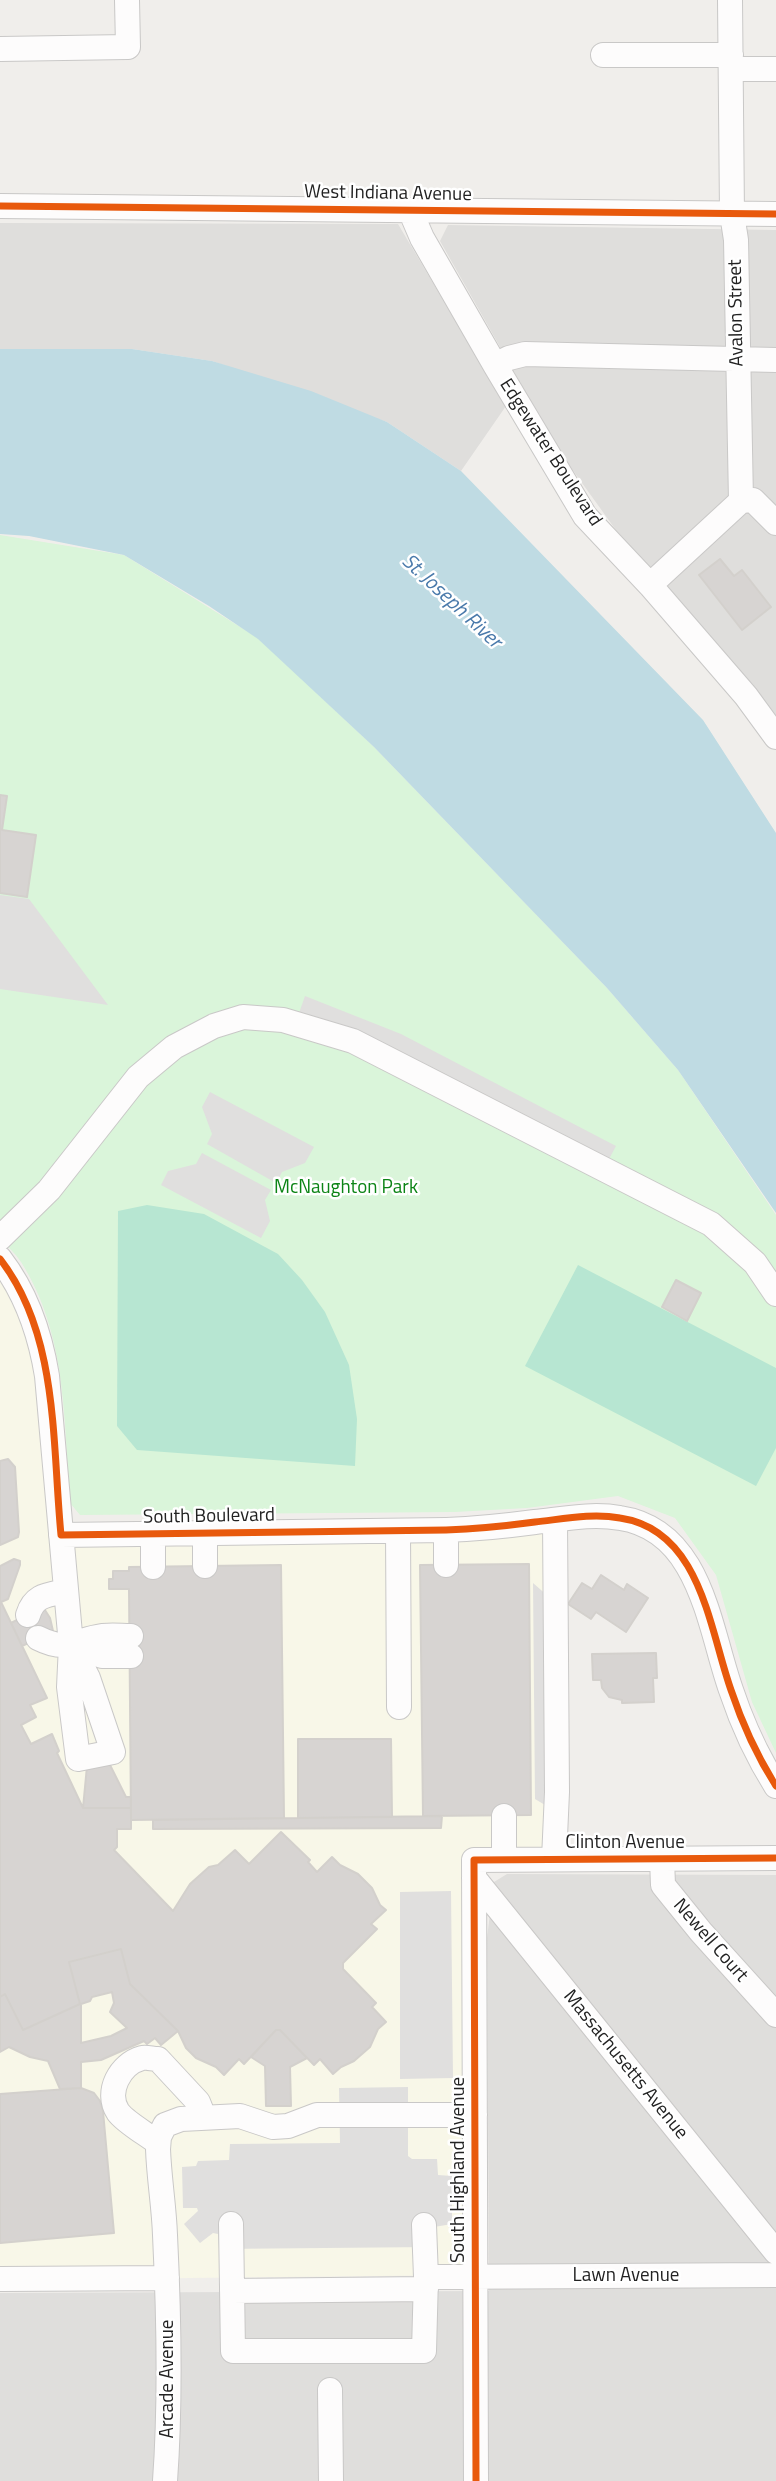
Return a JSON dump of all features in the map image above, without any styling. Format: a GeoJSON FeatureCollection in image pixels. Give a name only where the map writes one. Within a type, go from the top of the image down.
{"type":"FeatureCollection","features":[{"type":"Feature","properties":{"kind":"street"},"geometry":{"type":"LineString","coordinates":[[0,49],[128,47],[127,0]]}},
{"type":"Feature","properties":{"kind":"street","name":"Avalon Street"},"geometry":{"type":"LineString","coordinates":[[730,0],[732,214],[736,240],[741,501]]}},
{"type":"Feature","properties":{"kind":"street"},"geometry":{"type":"LineString","coordinates":[[603,55],[731,62],[776,69]]}},
{"type":"Feature","properties":{"kind":"street","name":"West Indiana Avenue"},"geometry":{"type":"LineString","coordinates":[[0,206],[776,214]]}},
{"type":"Feature","properties":{"kind":"street","name":"Edgewater Boulevard"},"geometry":{"type":"LineString","coordinates":[[410,210],[422,238],[585,516],[650,585],[746,696],[776,737]]}},
{"type":"Feature","properties":{"kind":"street"},"geometry":{"type":"LineString","coordinates":[[495,365],[525,354],[776,360]]}},
{"type":"Feature","properties":{"kind":"street"},"geometry":{"type":"LineString","coordinates":[[650,585],[741,501],[753,500],[776,523]]}},
{"type":"Feature","properties":{"kind":"street"},"geometry":{"type":"LineString","coordinates":[[0,1238],[48,1190],[138,1077],[174,1047],[214,1026],[243,1017],[283,1020],[353,1041],[711,1224],[755,1263],[776,1294]]}},
{"type":"Feature","properties":{"kind":"street"},"geometry":{"type":"LineString","coordinates":[[0,1259],[15,1280],[41,1341],[47,1376],[71,1645]]}},
{"type":"Feature","properties":{"kind":"street","name":"South Boulevard"},"geometry":{"type":"LineString","coordinates":[[61,1535],[446,1530],[490,1528],[594,1516],[622,1518],[642,1524],[663,1535],[678,1551],[693,1574],[740,1714],[757,1753],[776,1786]]}},
{"type":"Feature","properties":{"kind":"street"},"geometry":{"type":"LineString","coordinates":[[554,1859],[557,1792],[555,1520]]}},
{"type":"Feature","properties":{"kind":"street"},"geometry":{"type":"LineString","coordinates":[[446,1530],[446,1565]]}},
{"type":"Feature","properties":{"kind":"street"},"geometry":{"type":"LineString","coordinates":[[398,1531],[399,1707]]}},
{"type":"Feature","properties":{"kind":"street"},"geometry":{"type":"LineString","coordinates":[[205,1533],[205,1566]]}},
{"type":"Feature","properties":{"kind":"street"},"geometry":{"type":"LineString","coordinates":[[153,1534],[153,1567]]}},
{"type":"Feature","properties":{"kind":"street"},"geometry":{"type":"LineString","coordinates":[[28,1615],[31,1605],[40,1596],[66,1591]]}},
{"type":"Feature","properties":{"kind":"street"},"geometry":{"type":"LineString","coordinates":[[38,1638],[52,1645],[71,1645],[102,1656],[131,1646]]}},
{"type":"Feature","properties":{"kind":"street"},"geometry":{"type":"LineString","coordinates":[[504,1816],[504,1859]]}},
{"type":"Feature","properties":{"kind":"street","name":"Clinton Avenue"},"geometry":{"type":"LineString","coordinates":[[474,1869],[504,1859],[776,1858]]}},
{"type":"Feature","properties":{"kind":"street","name":"Newell Court"},"geometry":{"type":"LineString","coordinates":[[662,1859],[663,1885],[701,1932],[776,2015]]}},
{"type":"Feature","properties":{"kind":"street","name":"South Highland Avenue"},"geometry":{"type":"LineString","coordinates":[[474,1869],[476,2481]]}},
{"type":"Feature","properties":{"kind":"street","name":"Massachusetts Avenue"},"geometry":{"type":"LineString","coordinates":[[474,1869],[776,2252]]}},
{"type":"Feature","properties":{"kind":"street"},"geometry":{"type":"LineString","coordinates":[[204,2117],[198,2102],[158,2059],[142,2058],[126,2068],[115,2083],[113,2097],[119,2113],[158,2143],[161,2130],[172,2121],[204,2117],[240,2116],[252,2118],[262,2124],[288,2126],[317,2115],[475,2115]]}},
{"type":"Feature","properties":{"kind":"street","name":"Arcade Avenue"},"geometry":{"type":"LineString","coordinates":[[158,2143],[167,2278],[170,2407],[165,2481]]}},
{"type":"Feature","properties":{"kind":"street"},"geometry":{"type":"LineString","coordinates":[[231,2224],[233,2351],[424,2351],[424,2225]]}},
{"type":"Feature","properties":{"kind":"street","name":"Lawn Avenue"},"geometry":{"type":"LineString","coordinates":[[232,2291],[426,2283],[476,2277],[776,2275]]}},
{"type":"Feature","properties":{"kind":"street"},"geometry":{"type":"LineString","coordinates":[[0,2279],[167,2278]]}},
{"type":"Feature","properties":{"kind":"street"},"geometry":{"type":"LineString","coordinates":[[330,2390],[331,2481]]}},
{"type":"Feature","properties":{"kind":"shaded area"},"geometry":{"type":"Polygon","coordinates":[[[0,223],[398,224],[506,406],[461,471],[387,422],[212,361],[132,349],[0,349],[0,223]]]}},
{"type":"Feature","properties":{"kind":"shaded area"},"geometry":{"type":"Polygon","coordinates":[[[448,225],[776,230],[776,717],[755,687],[631,551],[559,451],[440,241],[448,225]]]}},
{"type":"Feature","properties":{"kind":"shaded area"},"geometry":{"type":"Polygon","coordinates":[[[0,895],[29,899],[108,1005],[0,989],[0,895]]]}},
{"type":"Feature","properties":{"kind":"shaded area"},"geometry":{"type":"Polygon","coordinates":[[[305,996],[401,1034],[616,1146],[608,1161],[299,1013],[305,996]]]}},
{"type":"Feature","properties":{"kind":"shaded area"},"geometry":{"type":"Polygon","coordinates":[[[210,1092],[314,1147],[305,1163],[282,1172],[276,1183],[207,1144],[212,1134],[202,1107],[210,1092]]]}},
{"type":"Feature","properties":{"kind":"shaded area"},"geometry":{"type":"Polygon","coordinates":[[[202,1153],[271,1190],[265,1200],[270,1221],[261,1238],[161,1185],[168,1171],[196,1164],[202,1153]]]}},
{"type":"Feature","properties":{"kind":"shaded area"},"geometry":{"type":"Polygon","coordinates":[[[0,1263],[26,1306],[60,1536],[553,1522],[553,1858],[473,1858],[475,2275],[0,2280],[0,1263]]]}},
{"type":"Feature","properties":{"kind":"shaded area"},"geometry":{"type":"Polygon","coordinates":[[[533,1583],[549,1597],[550,1808],[535,1799],[533,1583]]]}},
{"type":"Feature","properties":{"kind":"shaded area"},"geometry":{"type":"Polygon","coordinates":[[[507,1874],[776,1875],[776,2481],[0,2481],[0,2293],[489,2291],[487,1938],[494,1882],[507,1874]]]}},
{"type":"Feature","properties":{"kind":"shaded area"},"geometry":{"type":"Polygon","coordinates":[[[451,1891],[453,2078],[400,2079],[400,1892],[451,1891]]]}},
{"type":"Feature","properties":{"kind":"shaded area"},"geometry":{"type":"Polygon","coordinates":[[[408,2087],[408,2156],[412,2159],[437,2159],[438,2175],[452,2176],[452,2224],[434,2227],[431,2247],[219,2249],[218,2234],[213,2233],[200,2243],[184,2224],[198,2211],[197,2208],[183,2208],[182,2167],[196,2166],[198,2161],[229,2160],[230,2144],[340,2143],[339,2088],[408,2087]]]}},
{"type":"Feature","properties":{"kind":"green space","name":"McNaughton Park"},"geometry":{"type":"Polygon","coordinates":[[[0,535],[124,555],[258,638],[374,747],[607,988],[678,1070],[776,1215],[776,1753],[752,1702],[716,1575],[675,1518],[618,1496],[527,1508],[455,1512],[80,1515],[70,1503],[64,1410],[55,1349],[36,1290],[21,1262],[0,1238],[0,535]]]}},
{"type":"Feature","properties":{"kind":"green space"},"geometry":{"type":"Polygon","coordinates":[[[147,1205],[204,1214],[278,1254],[302,1280],[325,1312],[349,1365],[357,1419],[355,1466],[137,1450],[117,1426],[118,1211],[147,1205]]]}},
{"type":"Feature","properties":{"kind":"green space"},"geometry":{"type":"Polygon","coordinates":[[[578,1265],[776,1368],[776,1448],[756,1486],[525,1366],[578,1265]]]}},
{"type":"Feature","properties":{"kind":"water","name":"St. Joseph River"},"geometry":{"type":"Polygon","coordinates":[[[0,349],[132,349],[212,361],[311,391],[387,422],[461,471],[703,720],[776,833],[776,1213],[678,1070],[607,988],[374,747],[258,639],[124,555],[29,536],[0,534],[0,349]]]}},
{"type":"Feature","properties":{"kind":"building"},"geometry":{"type":"Polygon","coordinates":[[[720,559],[734,576],[742,570],[771,607],[742,630],[699,575],[720,559]]]}},
{"type":"Feature","properties":{"kind":"building"},"geometry":{"type":"Polygon","coordinates":[[[0,795],[7,796],[2,830],[36,835],[27,897],[0,893],[0,795]]]}},
{"type":"Feature","properties":{"kind":"building"},"geometry":{"type":"Polygon","coordinates":[[[676,1280],[701,1293],[687,1321],[662,1307],[676,1280]]]}},
{"type":"Feature","properties":{"kind":"building"},"geometry":{"type":"Polygon","coordinates":[[[8,1459],[15,1467],[19,1532],[18,1537],[0,1545],[0,1461],[8,1459]]]}},
{"type":"Feature","properties":{"kind":"building"},"geometry":{"type":"Polygon","coordinates":[[[14,1559],[20,1561],[20,1565],[8,1599],[1,1602],[47,1698],[30,1705],[36,1717],[21,1725],[31,1744],[52,1734],[59,1751],[57,1753],[83,1808],[131,1808],[131,1829],[117,1829],[117,1847],[114,1850],[173,1911],[190,1884],[209,1867],[218,1865],[235,1850],[249,1864],[281,1832],[310,1860],[308,1862],[317,1872],[332,1857],[340,1865],[358,1874],[372,1888],[380,1905],[386,1910],[371,1924],[377,1929],[343,1963],[343,1969],[376,2003],[372,2007],[386,2022],[378,2029],[370,2047],[354,2061],[333,2074],[320,2059],[314,2065],[280,2030],[276,2030],[244,2064],[239,2059],[224,2075],[216,2067],[196,2058],[186,2048],[178,2031],[130,1984],[121,1949],[69,1962],[80,2004],[23,2030],[5,1994],[0,1997],[0,1566],[14,1559]]]}},
{"type":"Feature","properties":{"kind":"building"},"geometry":{"type":"Polygon","coordinates":[[[529,1564],[531,1815],[423,1816],[420,1565],[529,1564]]]}},
{"type":"Feature","properties":{"kind":"building"},"geometry":{"type":"Polygon","coordinates":[[[281,1565],[284,1818],[131,1820],[129,1589],[109,1589],[109,1579],[113,1579],[113,1571],[129,1571],[129,1567],[281,1565]]]}},
{"type":"Feature","properties":{"kind":"building"},"geometry":{"type":"Polygon","coordinates":[[[601,1575],[624,1590],[627,1584],[648,1598],[626,1632],[596,1612],[591,1619],[568,1604],[582,1583],[592,1589],[601,1575]]]}},
{"type":"Feature","properties":{"kind":"building"},"geometry":{"type":"Polygon","coordinates":[[[43,1607],[50,1618],[53,1631],[22,1646],[11,1623],[43,1607]]]}},
{"type":"Feature","properties":{"kind":"building"},"geometry":{"type":"Polygon","coordinates":[[[656,1653],[654,1702],[622,1703],[622,1700],[609,1697],[602,1688],[601,1680],[593,1680],[592,1654],[656,1653]]]}},
{"type":"Feature","properties":{"kind":"building"},"geometry":{"type":"Polygon","coordinates":[[[298,1739],[391,1739],[392,1817],[298,1818],[298,1739]]]}},
{"type":"Feature","properties":{"kind":"building"},"geometry":{"type":"Polygon","coordinates":[[[108,1761],[126,1797],[131,1797],[131,1808],[83,1808],[87,1766],[108,1761]]]}},
{"type":"Feature","properties":{"kind":"building"},"geometry":{"type":"Polygon","coordinates":[[[442,1816],[441,1828],[153,1829],[153,1820],[442,1816]]]}},
{"type":"Feature","properties":{"kind":"building"},"geometry":{"type":"Polygon","coordinates":[[[121,1949],[130,1984],[178,2031],[161,2045],[155,2038],[147,2044],[144,2041],[101,2060],[81,2062],[81,2088],[60,2089],[48,2061],[30,2057],[9,2047],[0,2052],[0,1997],[5,1994],[23,2030],[80,2004],[69,1962],[121,1949]],[[112,1992],[92,1997],[90,2001],[81,2004],[81,2043],[111,2036],[127,2028],[110,2012],[114,2003],[112,1992]]]}},
{"type":"Feature","properties":{"kind":"building"},"geometry":{"type":"Polygon","coordinates":[[[276,2030],[280,2030],[307,2058],[290,2067],[291,2106],[266,2106],[265,2066],[251,2057],[276,2030]]]}},
{"type":"Feature","properties":{"kind":"building"},"geometry":{"type":"Polygon","coordinates":[[[81,2088],[94,2093],[103,2111],[114,2233],[0,2243],[0,2094],[81,2088]]]}},
{"type":"Feature","properties":{"kind":"cycle path"},"geometry":{"type":"LineString","coordinates":[[0,206],[776,214]]}},
{"type":"Feature","properties":{"kind":"cycle path"},"geometry":{"type":"LineString","coordinates":[[0,1259],[19,1289],[33,1321],[43,1355],[53,1427],[61,1535],[446,1530],[599,1516],[620,1518],[647,1526],[668,1541],[685,1561],[698,1585],[740,1715],[776,1786]]}},
{"type":"Feature","properties":{"kind":"cycle path"},"geometry":{"type":"LineString","coordinates":[[476,2481],[474,1860],[776,1858]]}}]}
